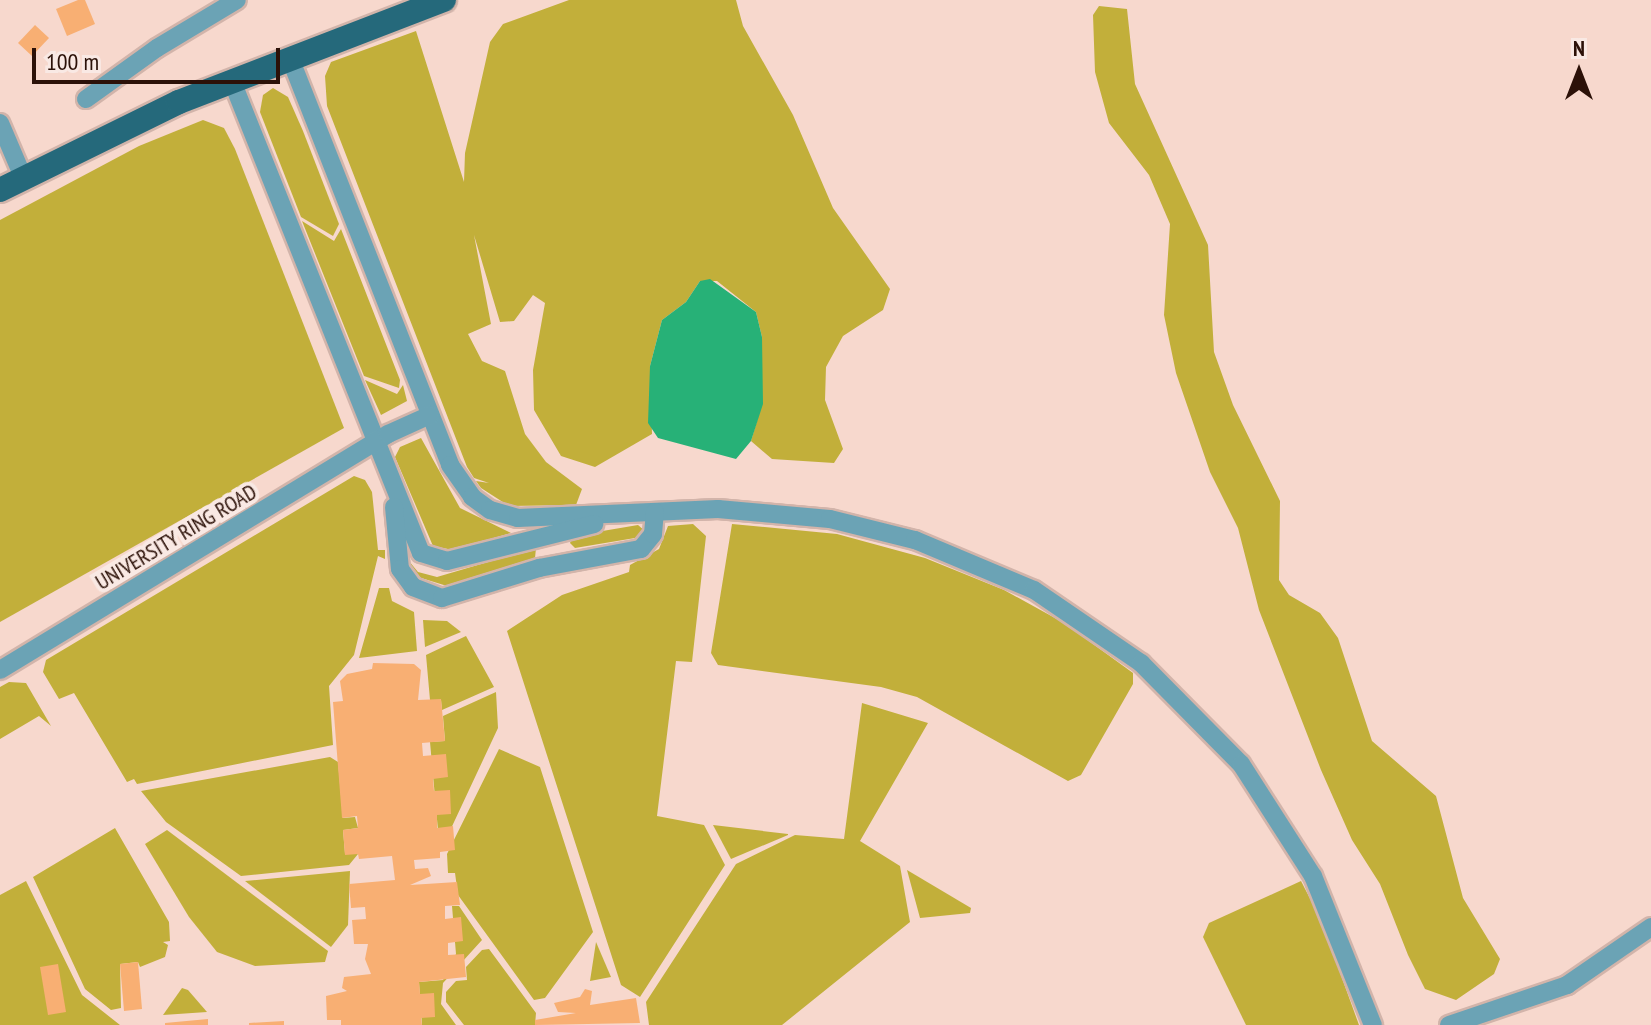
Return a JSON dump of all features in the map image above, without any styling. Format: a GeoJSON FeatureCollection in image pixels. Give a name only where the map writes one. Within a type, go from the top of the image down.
{"type":"FeatureCollection","features":[{"type":"Feature","properties":{"kind":"main road"},"geometry":{"type":"LineString","coordinates":[[0,190],[232,81],[444,0]]}},
{"type":"Feature","properties":{"kind":"street"},"geometry":{"type":"LineString","coordinates":[[86,99],[237,0]]}},
{"type":"Feature","properties":{"kind":"street"},"geometry":{"type":"LineString","coordinates":[[290,58],[458,480],[490,510],[526,518],[655,512],[773,512],[895,534],[995,571],[1107,636],[1204,722],[1272,806],[1328,907],[1373,1025]]}},
{"type":"Feature","properties":{"kind":"street"},"geometry":{"type":"LineString","coordinates":[[232,81],[417,547],[440,562],[655,512]]}},
{"type":"Feature","properties":{"kind":"street"},"geometry":{"type":"LineString","coordinates":[[0,123],[23,177]]}},
{"type":"Feature","properties":{"kind":"street","name":"UNIVERSITY RING ROAD"},"geometry":{"type":"LineString","coordinates":[[0,670],[374,442],[430,415]]}},
{"type":"Feature","properties":{"kind":"street"},"geometry":{"type":"LineString","coordinates":[[390,482],[400,569],[413,587],[442,598],[539,568],[641,549],[653,534],[655,512]]}},
{"type":"Feature","properties":{"kind":"street"},"geometry":{"type":"LineString","coordinates":[[1449,1025],[1567,985],[1651,927]]}},
{"type":"Feature","properties":{"kind":"shaded area"},"geometry":{"type":"Polygon","coordinates":[[[569,0],[736,0],[743,26],[793,115],[833,208],[890,289],[883,310],[843,336],[826,367],[825,400],[843,449],[834,463],[772,459],[751,441],[762,404],[762,337],[756,312],[717,281],[700,281],[686,302],[662,320],[650,366],[652,434],[595,467],[561,456],[534,410],[533,370],[545,303],[533,295],[514,321],[500,322],[474,235],[491,324],[468,334],[482,361],[505,371],[525,434],[546,462],[582,489],[576,505],[509,506],[481,488],[476,481],[489,483],[474,478],[467,467],[327,106],[325,76],[331,62],[416,31],[464,182],[465,153],[490,42],[503,24],[569,0]]]}},
{"type":"Feature","properties":{"kind":"shaded area"},"geometry":{"type":"Polygon","coordinates":[[[1099,6],[1127,9],[1135,84],[1208,245],[1214,352],[1233,405],[1280,501],[1279,580],[1289,595],[1320,613],[1338,638],[1372,741],[1436,796],[1463,898],[1500,959],[1494,974],[1456,1000],[1425,989],[1380,884],[1352,840],[1321,770],[1259,610],[1238,528],[1210,472],[1176,373],[1164,315],[1170,224],[1149,175],[1109,123],[1095,72],[1093,15],[1099,6]]]}},
{"type":"Feature","properties":{"kind":"shaded area"},"geometry":{"type":"Polygon","coordinates":[[[273,88],[288,97],[303,131],[339,224],[333,236],[301,217],[260,112],[263,95],[273,88]]]}},
{"type":"Feature","properties":{"kind":"shaded area"},"geometry":{"type":"Polygon","coordinates":[[[203,120],[224,128],[235,149],[344,428],[0,622],[0,220],[139,146],[203,120]]]}},
{"type":"Feature","properties":{"kind":"shaded area"},"geometry":{"type":"Polygon","coordinates":[[[302,221],[334,241],[341,229],[400,380],[399,388],[364,376],[302,221]]]}},
{"type":"Feature","properties":{"kind":"shaded area"},"geometry":{"type":"Polygon","coordinates":[[[710,279],[756,312],[762,337],[763,404],[751,441],[736,459],[658,438],[648,423],[650,366],[662,320],[686,302],[700,281],[710,279]]]}},
{"type":"Feature","properties":{"kind":"shaded area"},"geometry":{"type":"Polygon","coordinates":[[[365,380],[397,394],[403,385],[407,401],[381,415],[365,380]]]}},
{"type":"Feature","properties":{"kind":"shaded area"},"geometry":{"type":"Polygon","coordinates":[[[421,438],[460,508],[511,533],[453,550],[433,546],[395,457],[400,447],[421,438]]]}},
{"type":"Feature","properties":{"kind":"shaded area"},"geometry":{"type":"Polygon","coordinates":[[[354,476],[365,480],[372,492],[378,550],[385,550],[385,559],[378,556],[354,655],[329,686],[333,745],[137,784],[134,779],[127,782],[74,693],[59,699],[43,672],[46,660],[354,476]]]}},
{"type":"Feature","properties":{"kind":"shaded area"},"geometry":{"type":"Polygon","coordinates":[[[693,524],[706,536],[692,662],[676,661],[657,816],[704,825],[725,865],[640,997],[621,985],[507,631],[562,595],[629,572],[630,565],[659,549],[668,526],[693,524]]]}},
{"type":"Feature","properties":{"kind":"shaded area"},"geometry":{"type":"Polygon","coordinates":[[[732,524],[837,534],[925,558],[1004,590],[1064,623],[1133,673],[1133,684],[1081,775],[1068,781],[917,697],[881,687],[718,665],[711,653],[732,524]]]}},
{"type":"Feature","properties":{"kind":"shaded area"},"geometry":{"type":"Polygon","coordinates":[[[638,525],[645,531],[641,537],[575,548],[570,543],[573,536],[638,525]]]}},
{"type":"Feature","properties":{"kind":"shaded area"},"geometry":{"type":"Polygon","coordinates":[[[536,548],[535,558],[447,586],[418,577],[404,555],[418,572],[437,577],[536,548]]]}},
{"type":"Feature","properties":{"kind":"shaded area"},"geometry":{"type":"Polygon","coordinates":[[[379,588],[389,588],[392,601],[414,612],[417,651],[359,658],[379,588]]]}},
{"type":"Feature","properties":{"kind":"shaded area"},"geometry":{"type":"Polygon","coordinates":[[[423,620],[447,621],[461,632],[425,647],[423,620]]]}},
{"type":"Feature","properties":{"kind":"shaded area"},"geometry":{"type":"Polygon","coordinates":[[[466,636],[494,687],[442,710],[441,700],[430,700],[426,655],[466,636]]]}},
{"type":"Feature","properties":{"kind":"shaded area"},"geometry":{"type":"Polygon","coordinates":[[[9,682],[26,683],[51,726],[39,716],[0,739],[0,687],[9,682]]]}},
{"type":"Feature","properties":{"kind":"shaded area"},"geometry":{"type":"Polygon","coordinates":[[[496,692],[498,728],[440,852],[430,742],[445,741],[443,716],[496,692]]]}},
{"type":"Feature","properties":{"kind":"shaded area"},"geometry":{"type":"Polygon","coordinates":[[[862,703],[928,723],[860,841],[900,866],[910,922],[782,1025],[649,1025],[646,1002],[736,864],[795,835],[844,839],[862,703]]]}},
{"type":"Feature","properties":{"kind":"shaded area"},"geometry":{"type":"Polygon","coordinates":[[[499,749],[540,767],[593,932],[545,998],[534,1000],[458,895],[455,873],[448,873],[447,854],[499,749]]]}},
{"type":"Feature","properties":{"kind":"shaded area"},"geometry":{"type":"Polygon","coordinates":[[[330,757],[338,762],[343,818],[355,817],[358,828],[343,830],[345,854],[358,854],[349,865],[241,876],[166,822],[141,791],[330,757]]]}},
{"type":"Feature","properties":{"kind":"shaded area"},"geometry":{"type":"Polygon","coordinates":[[[713,825],[788,834],[788,835],[731,859],[713,825]]]}},
{"type":"Feature","properties":{"kind":"shaded area"},"geometry":{"type":"Polygon","coordinates":[[[115,828],[169,922],[170,941],[163,942],[168,945],[165,957],[140,967],[138,962],[120,964],[121,1008],[111,1010],[85,989],[33,877],[115,828]]]}},
{"type":"Feature","properties":{"kind":"shaded area"},"geometry":{"type":"Polygon","coordinates":[[[167,830],[328,951],[325,962],[255,966],[217,952],[189,917],[145,844],[167,830]]]}},
{"type":"Feature","properties":{"kind":"shaded area"},"geometry":{"type":"Polygon","coordinates":[[[907,870],[971,908],[970,913],[920,918],[907,870]]]}},
{"type":"Feature","properties":{"kind":"shaded area"},"geometry":{"type":"Polygon","coordinates":[[[350,871],[348,925],[331,947],[245,881],[350,871]]]}},
{"type":"Feature","properties":{"kind":"shaded area"},"geometry":{"type":"Polygon","coordinates":[[[26,881],[82,995],[120,1025],[0,1025],[0,895],[26,881]]]}},
{"type":"Feature","properties":{"kind":"shaded area"},"geometry":{"type":"Polygon","coordinates":[[[1301,881],[1321,920],[1359,1025],[1246,1025],[1203,937],[1209,923],[1301,881]]]}},
{"type":"Feature","properties":{"kind":"shaded area"},"geometry":{"type":"Polygon","coordinates":[[[452,906],[459,906],[482,940],[443,983],[441,1004],[456,1025],[422,1025],[419,982],[443,980],[456,954],[452,906]]]}},
{"type":"Feature","properties":{"kind":"shaded area"},"geometry":{"type":"Polygon","coordinates":[[[596,942],[611,977],[590,981],[596,942]]]}},
{"type":"Feature","properties":{"kind":"shaded area"},"geometry":{"type":"Polygon","coordinates":[[[489,949],[536,1013],[535,1025],[464,1025],[446,1002],[446,992],[456,981],[467,980],[466,967],[482,950],[489,949]]]}},
{"type":"Feature","properties":{"kind":"shaded area"},"geometry":{"type":"Polygon","coordinates":[[[182,988],[188,990],[207,1012],[163,1015],[182,988]]]}},
{"type":"Feature","properties":{"kind":"building"},"geometry":{"type":"Polygon","coordinates":[[[85,0],[95,24],[67,36],[56,9],[85,0]]]}},
{"type":"Feature","properties":{"kind":"building"},"geometry":{"type":"Polygon","coordinates":[[[35,25],[49,38],[32,56],[18,43],[35,25]]]}},
{"type":"Feature","properties":{"kind":"building"},"geometry":{"type":"Polygon","coordinates":[[[373,663],[414,664],[421,670],[418,700],[441,699],[445,741],[422,743],[423,756],[446,754],[448,777],[433,779],[434,791],[450,790],[451,814],[437,815],[437,828],[453,826],[455,850],[440,852],[440,858],[414,860],[415,869],[428,868],[431,876],[410,885],[457,882],[460,905],[445,906],[445,919],[461,917],[463,941],[448,943],[448,955],[464,954],[466,977],[419,982],[420,994],[434,993],[435,1017],[421,1018],[422,1025],[341,1025],[341,1020],[327,1020],[326,996],[347,991],[342,988],[344,977],[371,974],[365,959],[368,944],[354,944],[352,920],[366,919],[365,907],[351,908],[349,884],[395,880],[392,856],[359,859],[358,854],[345,855],[343,830],[358,828],[357,816],[342,818],[333,702],[343,701],[340,681],[347,674],[372,669],[373,663]]]}},
{"type":"Feature","properties":{"kind":"building"},"geometry":{"type":"Polygon","coordinates":[[[138,962],[142,1009],[124,1011],[120,964],[138,962]]]}},
{"type":"Feature","properties":{"kind":"building"},"geometry":{"type":"Polygon","coordinates":[[[58,964],[66,1012],[48,1015],[40,967],[58,964]]]}},
{"type":"Feature","properties":{"kind":"building"},"geometry":{"type":"Polygon","coordinates":[[[585,989],[592,991],[590,1005],[636,998],[640,1023],[535,1025],[535,1020],[576,1013],[558,1012],[554,1003],[580,997],[585,989]]]}},
{"type":"Feature","properties":{"kind":"building"},"geometry":{"type":"Polygon","coordinates":[[[208,1019],[208,1025],[165,1025],[165,1023],[208,1019]]]}},
{"type":"Feature","properties":{"kind":"building"},"geometry":{"type":"Polygon","coordinates":[[[284,1021],[284,1025],[249,1025],[249,1023],[284,1021]]]}}]}
